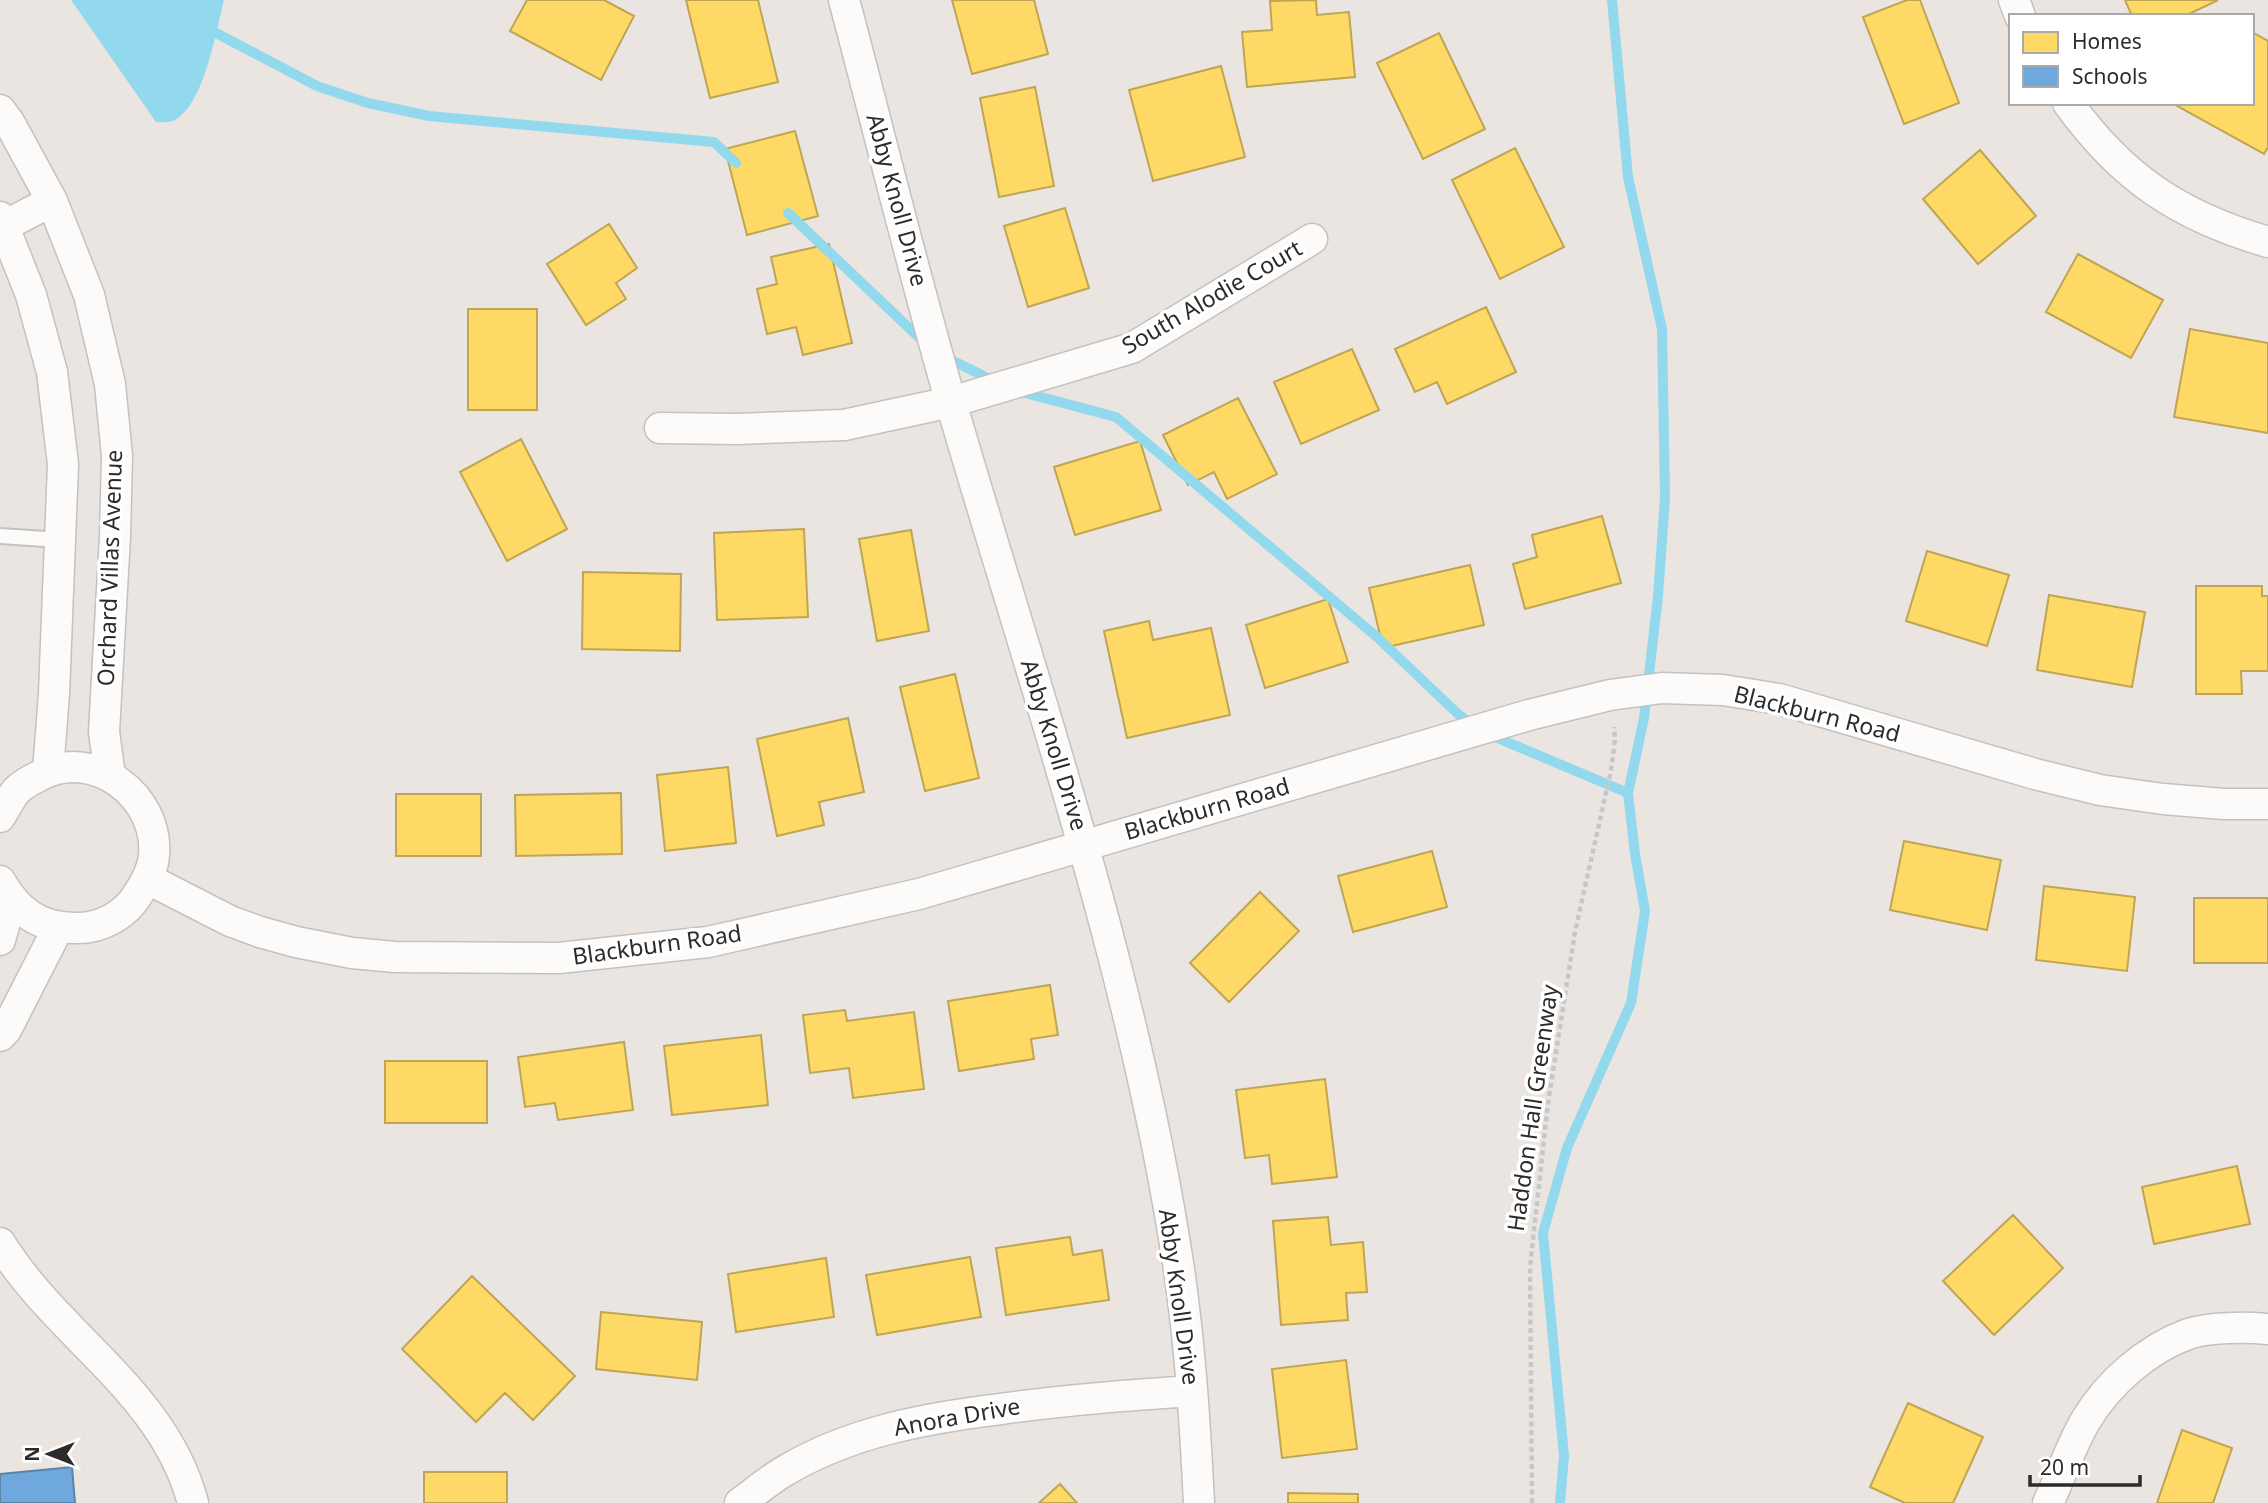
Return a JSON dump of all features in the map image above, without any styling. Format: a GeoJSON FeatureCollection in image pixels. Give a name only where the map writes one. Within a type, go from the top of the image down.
{"type":"FeatureCollection","features":[{"type":"Feature","properties":{"kind":"street","name":"Abby Knoll Drive"},"geometry":{"type":"LineString","coordinates":[[844,0],[951,402],[1084,845],[1125,999],[1149,1107],[1178,1261],[1192,1391],[1199,1503]]}},
{"type":"Feature","properties":{"kind":"street"},"geometry":{"type":"LineString","coordinates":[[2069,105],[2092,136],[2122,166],[2161,197],[2236,233],[2268,242]]}},
{"type":"Feature","properties":{"kind":"street","name":"Orchard Villas Avenue"},"geometry":{"type":"LineString","coordinates":[[0,110],[52,201],[89,295],[110,384],[117,456],[104,732],[110,776]]}},
{"type":"Feature","properties":{"kind":"street"},"geometry":{"type":"LineString","coordinates":[[48,771],[64,464],[52,372],[31,295],[2,222],[52,201]]}},
{"type":"Feature","properties":{"kind":"street","name":"South Alodie Court"},"geometry":{"type":"LineString","coordinates":[[660,428],[738,429],[844,425],[951,402],[1132,348],[1312,239]]}},
{"type":"Feature","properties":{"kind":"street","name":"Blackburn Road"},"geometry":{"type":"LineString","coordinates":[[148,879],[230,921],[296,943],[352,953],[395,957],[559,958],[708,943],[919,894],[1529,715],[1610,695],[1662,688],[1723,690],[1779,699],[2035,774],[2100,790],[2162,799],[2268,804]]}},
{"type":"Feature","properties":{"kind":"street"},"geometry":{"type":"LineString","coordinates":[[0,817],[8,790],[48,771],[81,766],[110,776],[130,790],[144,809],[153,831],[154,856],[148,879],[133,903],[111,920],[86,928],[58,928],[32,918],[6,890]]}},
{"type":"Feature","properties":{"kind":"street"},"geometry":{"type":"LineString","coordinates":[[0,940],[6,890]]}},
{"type":"Feature","properties":{"kind":"street"},"geometry":{"type":"LineString","coordinates":[[0,1035],[6,1030],[58,928]]}},
{"type":"Feature","properties":{"kind":"street"},"geometry":{"type":"LineString","coordinates":[[0,1243],[32,1289],[160,1427],[188,1484],[193,1503]]}},
{"type":"Feature","properties":{"kind":"street"},"geometry":{"type":"LineString","coordinates":[[2048,1503],[2086,1420],[2111,1386],[2137,1364],[2189,1334],[2224,1329],[2268,1329]]}},
{"type":"Feature","properties":{"kind":"street","name":"Anora Drive"},"geometry":{"type":"LineString","coordinates":[[740,1503],[784,1471],[839,1445],[895,1426],[1062,1401],[1192,1391]]}},
{"type":"Feature","properties":{"kind":"lane"},"geometry":{"type":"LineString","coordinates":[[0,536],[60,540]]}},
{"type":"Feature","properties":{"kind":"path","name":"Haddon Hall Greenway"},"geometry":{"type":"LineString","coordinates":[[1532,1503],[1530,1267],[1540,1169],[1575,932],[1614,750],[1613,722]]}},
{"type":"Feature","properties":{"kind":"water"},"geometry":{"type":"Polygon","coordinates":[[[71,0],[224,0],[201,85],[184,113],[173,121],[156,122],[71,0]]]}},
{"type":"Feature","properties":{"kind":"building: Homes"},"geometry":{"type":"Polygon","coordinates":[[[527,0],[604,0],[634,16],[601,80],[510,31],[527,0]]]}},
{"type":"Feature","properties":{"kind":"building: Homes"},"geometry":{"type":"Polygon","coordinates":[[[686,0],[758,0],[778,82],[710,98],[686,0]]]}},
{"type":"Feature","properties":{"kind":"building: Homes"},"geometry":{"type":"Polygon","coordinates":[[[952,0],[1034,0],[1048,54],[972,74],[952,0]]]}},
{"type":"Feature","properties":{"kind":"building: Homes"},"geometry":{"type":"Polygon","coordinates":[[[1316,0],[1317,15],[1349,12],[1355,77],[1247,87],[1242,32],[1272,30],[1270,1],[1316,0]]]}},
{"type":"Feature","properties":{"kind":"building: Homes"},"geometry":{"type":"Polygon","coordinates":[[[1907,0],[1920,0],[1959,103],[1904,124],[1863,17],[1907,0]]]}},
{"type":"Feature","properties":{"kind":"building: Homes"},"geometry":{"type":"Polygon","coordinates":[[[2125,0],[2218,0],[2189,14],[2131,14],[2125,0]]]}},
{"type":"Feature","properties":{"kind":"building: Homes"},"geometry":{"type":"Polygon","coordinates":[[[1439,33],[1485,129],[1423,159],[1377,63],[1439,33]]]}},
{"type":"Feature","properties":{"kind":"building: Homes"},"geometry":{"type":"Polygon","coordinates":[[[2254,33],[2268,41],[2268,147],[2264,154],[2177,106],[2254,105],[2254,33]]]}},
{"type":"Feature","properties":{"kind":"building: Homes"},"geometry":{"type":"Polygon","coordinates":[[[1221,66],[1245,157],[1153,181],[1129,90],[1221,66]]]}},
{"type":"Feature","properties":{"kind":"building: Homes"},"geometry":{"type":"Polygon","coordinates":[[[1035,87],[1054,186],[999,197],[980,98],[1035,87]]]}},
{"type":"Feature","properties":{"kind":"building: Homes"},"geometry":{"type":"Polygon","coordinates":[[[795,131],[818,216],[747,235],[725,149],[795,131]]]}},
{"type":"Feature","properties":{"kind":"building: Homes"},"geometry":{"type":"Polygon","coordinates":[[[1515,148],[1564,247],[1500,279],[1452,180],[1515,148]]]}},
{"type":"Feature","properties":{"kind":"building: Homes"},"geometry":{"type":"Polygon","coordinates":[[[1980,150],[2036,216],[1978,264],[1923,199],[1980,150]]]}},
{"type":"Feature","properties":{"kind":"building: Homes"},"geometry":{"type":"Polygon","coordinates":[[[1065,208],[1089,288],[1028,307],[1004,226],[1065,208]]]}},
{"type":"Feature","properties":{"kind":"building: Homes"},"geometry":{"type":"Polygon","coordinates":[[[609,224],[637,268],[616,283],[626,299],[586,325],[547,264],[609,224]]]}},
{"type":"Feature","properties":{"kind":"building: Homes"},"geometry":{"type":"Polygon","coordinates":[[[829,244],[852,343],[803,355],[796,327],[767,334],[757,289],[777,284],[771,257],[829,244]]]}},
{"type":"Feature","properties":{"kind":"building: Homes"},"geometry":{"type":"Polygon","coordinates":[[[2078,254],[2163,300],[2131,358],[2046,312],[2078,254]]]}},
{"type":"Feature","properties":{"kind":"building: Homes"},"geometry":{"type":"Polygon","coordinates":[[[1486,307],[1516,372],[1447,404],[1437,382],[1415,392],[1395,349],[1486,307]]]}},
{"type":"Feature","properties":{"kind":"building: Homes"},"geometry":{"type":"Polygon","coordinates":[[[468,309],[537,309],[537,410],[468,410],[468,309]]]}},
{"type":"Feature","properties":{"kind":"building: Homes"},"geometry":{"type":"Polygon","coordinates":[[[2190,329],[2268,343],[2268,433],[2174,417],[2190,329]]]}},
{"type":"Feature","properties":{"kind":"building: Homes"},"geometry":{"type":"Polygon","coordinates":[[[1352,349],[1379,410],[1301,444],[1274,382],[1352,349]]]}},
{"type":"Feature","properties":{"kind":"building: Homes"},"geometry":{"type":"Polygon","coordinates":[[[1238,398],[1277,474],[1227,499],[1214,472],[1188,485],[1163,435],[1238,398]]]}},
{"type":"Feature","properties":{"kind":"building: Homes"},"geometry":{"type":"Polygon","coordinates":[[[521,439],[567,529],[507,561],[460,472],[521,439]]]}},
{"type":"Feature","properties":{"kind":"building: Homes"},"geometry":{"type":"Polygon","coordinates":[[[1140,441],[1161,510],[1075,535],[1054,467],[1140,441]]]}},
{"type":"Feature","properties":{"kind":"building: Homes"},"geometry":{"type":"Polygon","coordinates":[[[1602,516],[1621,583],[1525,609],[1513,564],[1537,557],[1532,535],[1602,516]]]}},
{"type":"Feature","properties":{"kind":"building: Homes"},"geometry":{"type":"Polygon","coordinates":[[[804,529],[808,617],[717,620],[714,533],[804,529]]]}},
{"type":"Feature","properties":{"kind":"building: Homes"},"geometry":{"type":"Polygon","coordinates":[[[911,530],[929,631],[877,641],[859,539],[911,530]]]}},
{"type":"Feature","properties":{"kind":"building: Homes"},"geometry":{"type":"Polygon","coordinates":[[[1927,551],[2009,575],[1987,646],[1906,621],[1927,551]]]}},
{"type":"Feature","properties":{"kind":"building: Homes"},"geometry":{"type":"Polygon","coordinates":[[[1470,565],[1484,625],[1383,648],[1369,588],[1470,565]]]}},
{"type":"Feature","properties":{"kind":"building: Homes"},"geometry":{"type":"Polygon","coordinates":[[[583,572],[681,574],[680,651],[582,649],[583,572]]]}},
{"type":"Feature","properties":{"kind":"building: Homes"},"geometry":{"type":"Polygon","coordinates":[[[2196,586],[2262,586],[2262,596],[2268,596],[2268,671],[2241,671],[2242,694],[2196,694],[2196,586]]]}},
{"type":"Feature","properties":{"kind":"building: Homes"},"geometry":{"type":"Polygon","coordinates":[[[2049,595],[2145,612],[2132,687],[2037,670],[2049,595]]]}},
{"type":"Feature","properties":{"kind":"building: Homes"},"geometry":{"type":"Polygon","coordinates":[[[1328,599],[1348,662],[1265,688],[1246,625],[1328,599]]]}},
{"type":"Feature","properties":{"kind":"building: Homes"},"geometry":{"type":"Polygon","coordinates":[[[1149,621],[1153,640],[1211,628],[1230,715],[1127,738],[1104,631],[1149,621]]]}},
{"type":"Feature","properties":{"kind":"building: Homes"},"geometry":{"type":"Polygon","coordinates":[[[955,674],[979,778],[925,791],[900,687],[955,674]]]}},
{"type":"Feature","properties":{"kind":"building: Homes"},"geometry":{"type":"Polygon","coordinates":[[[848,718],[864,792],[819,802],[824,825],[777,836],[757,739],[848,718]]]}},
{"type":"Feature","properties":{"kind":"building: Homes"},"geometry":{"type":"Polygon","coordinates":[[[728,767],[736,843],[665,851],[657,775],[728,767]]]}},
{"type":"Feature","properties":{"kind":"building: Homes"},"geometry":{"type":"Polygon","coordinates":[[[621,793],[622,854],[516,856],[515,795],[621,793]]]}},
{"type":"Feature","properties":{"kind":"building: Homes"},"geometry":{"type":"Polygon","coordinates":[[[396,794],[481,794],[481,856],[396,856],[396,794]]]}},
{"type":"Feature","properties":{"kind":"building: Homes"},"geometry":{"type":"Polygon","coordinates":[[[1904,841],[2001,860],[1987,930],[1890,910],[1904,841]]]}},
{"type":"Feature","properties":{"kind":"building: Homes"},"geometry":{"type":"Polygon","coordinates":[[[1432,851],[1447,907],[1353,932],[1338,876],[1432,851]]]}},
{"type":"Feature","properties":{"kind":"building: Homes"},"geometry":{"type":"Polygon","coordinates":[[[2044,886],[2135,897],[2127,971],[2036,960],[2044,886]]]}},
{"type":"Feature","properties":{"kind":"building: Homes"},"geometry":{"type":"Polygon","coordinates":[[[1260,892],[1299,931],[1229,1002],[1190,963],[1260,892]]]}},
{"type":"Feature","properties":{"kind":"building: Homes"},"geometry":{"type":"Polygon","coordinates":[[[2194,898],[2268,898],[2268,963],[2194,963],[2194,898]]]}},
{"type":"Feature","properties":{"kind":"building: Homes"},"geometry":{"type":"Polygon","coordinates":[[[1050,985],[1058,1035],[1031,1039],[1034,1059],[959,1071],[948,1001],[1050,985]]]}},
{"type":"Feature","properties":{"kind":"building: Homes"},"geometry":{"type":"Polygon","coordinates":[[[845,1010],[847,1021],[914,1012],[924,1089],[853,1098],[849,1068],[810,1073],[803,1015],[845,1010]]]}},
{"type":"Feature","properties":{"kind":"building: Homes"},"geometry":{"type":"Polygon","coordinates":[[[761,1035],[768,1105],[672,1115],[664,1046],[761,1035]]]}},
{"type":"Feature","properties":{"kind":"building: Homes"},"geometry":{"type":"Polygon","coordinates":[[[624,1042],[633,1110],[558,1120],[555,1103],[525,1107],[518,1057],[624,1042]]]}},
{"type":"Feature","properties":{"kind":"building: Homes"},"geometry":{"type":"Polygon","coordinates":[[[385,1061],[487,1061],[487,1123],[385,1123],[385,1061]]]}},
{"type":"Feature","properties":{"kind":"building: Homes"},"geometry":{"type":"Polygon","coordinates":[[[1325,1079],[1337,1177],[1272,1184],[1269,1155],[1245,1158],[1236,1090],[1325,1079]]]}},
{"type":"Feature","properties":{"kind":"building: Homes"},"geometry":{"type":"Polygon","coordinates":[[[2237,1166],[2250,1224],[2154,1244],[2142,1187],[2237,1166]]]}},
{"type":"Feature","properties":{"kind":"building: Homes"},"geometry":{"type":"Polygon","coordinates":[[[2013,1215],[2063,1268],[1994,1335],[1943,1281],[2013,1215]]]}},
{"type":"Feature","properties":{"kind":"building: Homes"},"geometry":{"type":"Polygon","coordinates":[[[1328,1217],[1331,1245],[1363,1242],[1367,1292],[1346,1293],[1348,1320],[1281,1325],[1273,1221],[1328,1217]]]}},
{"type":"Feature","properties":{"kind":"building: Homes"},"geometry":{"type":"Polygon","coordinates":[[[1070,1237],[1073,1255],[1102,1250],[1109,1300],[1006,1315],[996,1248],[1070,1237]]]}},
{"type":"Feature","properties":{"kind":"building: Homes"},"geometry":{"type":"Polygon","coordinates":[[[970,1257],[981,1317],[877,1335],[866,1275],[970,1257]]]}},
{"type":"Feature","properties":{"kind":"building: Homes"},"geometry":{"type":"Polygon","coordinates":[[[826,1258],[834,1317],[736,1332],[728,1274],[826,1258]]]}},
{"type":"Feature","properties":{"kind":"building: Homes"},"geometry":{"type":"Polygon","coordinates":[[[472,1276],[575,1376],[533,1420],[505,1393],[476,1422],[402,1349],[472,1276]]]}},
{"type":"Feature","properties":{"kind":"building: Homes"},"geometry":{"type":"Polygon","coordinates":[[[601,1312],[702,1322],[697,1380],[596,1369],[601,1312]]]}},
{"type":"Feature","properties":{"kind":"building: Homes"},"geometry":{"type":"Polygon","coordinates":[[[1346,1360],[1357,1449],[1282,1458],[1272,1369],[1346,1360]]]}},
{"type":"Feature","properties":{"kind":"building: Homes"},"geometry":{"type":"Polygon","coordinates":[[[1908,1403],[1983,1437],[1953,1503],[1905,1503],[1870,1487],[1908,1403]]]}},
{"type":"Feature","properties":{"kind":"building: Homes"},"geometry":{"type":"Polygon","coordinates":[[[2182,1430],[2232,1448],[2213,1503],[2157,1503],[2182,1430]]]}},
{"type":"Feature","properties":{"kind":"building: Homes"},"geometry":{"type":"Polygon","coordinates":[[[424,1472],[507,1472],[507,1503],[424,1503],[424,1472]]]}},
{"type":"Feature","properties":{"kind":"building: Homes"},"geometry":{"type":"Polygon","coordinates":[[[1060,1484],[1077,1503],[1039,1503],[1060,1484]]]}},
{"type":"Feature","properties":{"kind":"building: Homes"},"geometry":{"type":"Polygon","coordinates":[[[1288,1493],[1358,1494],[1358,1503],[1288,1503],[1288,1493]]]}},
{"type":"Feature","properties":{"kind":"building: Schools"},"geometry":{"type":"Polygon","coordinates":[[[72,1467],[75,1503],[0,1503],[0,1474],[72,1467]]]}},
{"type":"Feature","properties":{"kind":"waterway"},"geometry":{"type":"LineString","coordinates":[[1560,1503],[1564,1456],[1543,1233],[1567,1148],[1631,1003],[1645,911],[1628,793],[1644,718],[1658,596],[1665,498],[1662,329],[1628,177],[1612,0]]}},
{"type":"Feature","properties":{"kind":"waterway"},"geometry":{"type":"LineString","coordinates":[[216,33],[317,86],[368,103],[429,116],[714,142],[736,163]]}},
{"type":"Feature","properties":{"kind":"waterway"},"geometry":{"type":"LineString","coordinates":[[788,213],[926,344]]}},
{"type":"Feature","properties":{"kind":"waterway"},"geometry":{"type":"LineString","coordinates":[[945,357],[996,382]]}},
{"type":"Feature","properties":{"kind":"waterway"},"geometry":{"type":"LineString","coordinates":[[1014,390],[1116,417],[1377,637],[1458,714],[1475,726]]}},
{"type":"Feature","properties":{"kind":"waterway"},"geometry":{"type":"LineString","coordinates":[[1488,734],[1628,793]]}}]}
